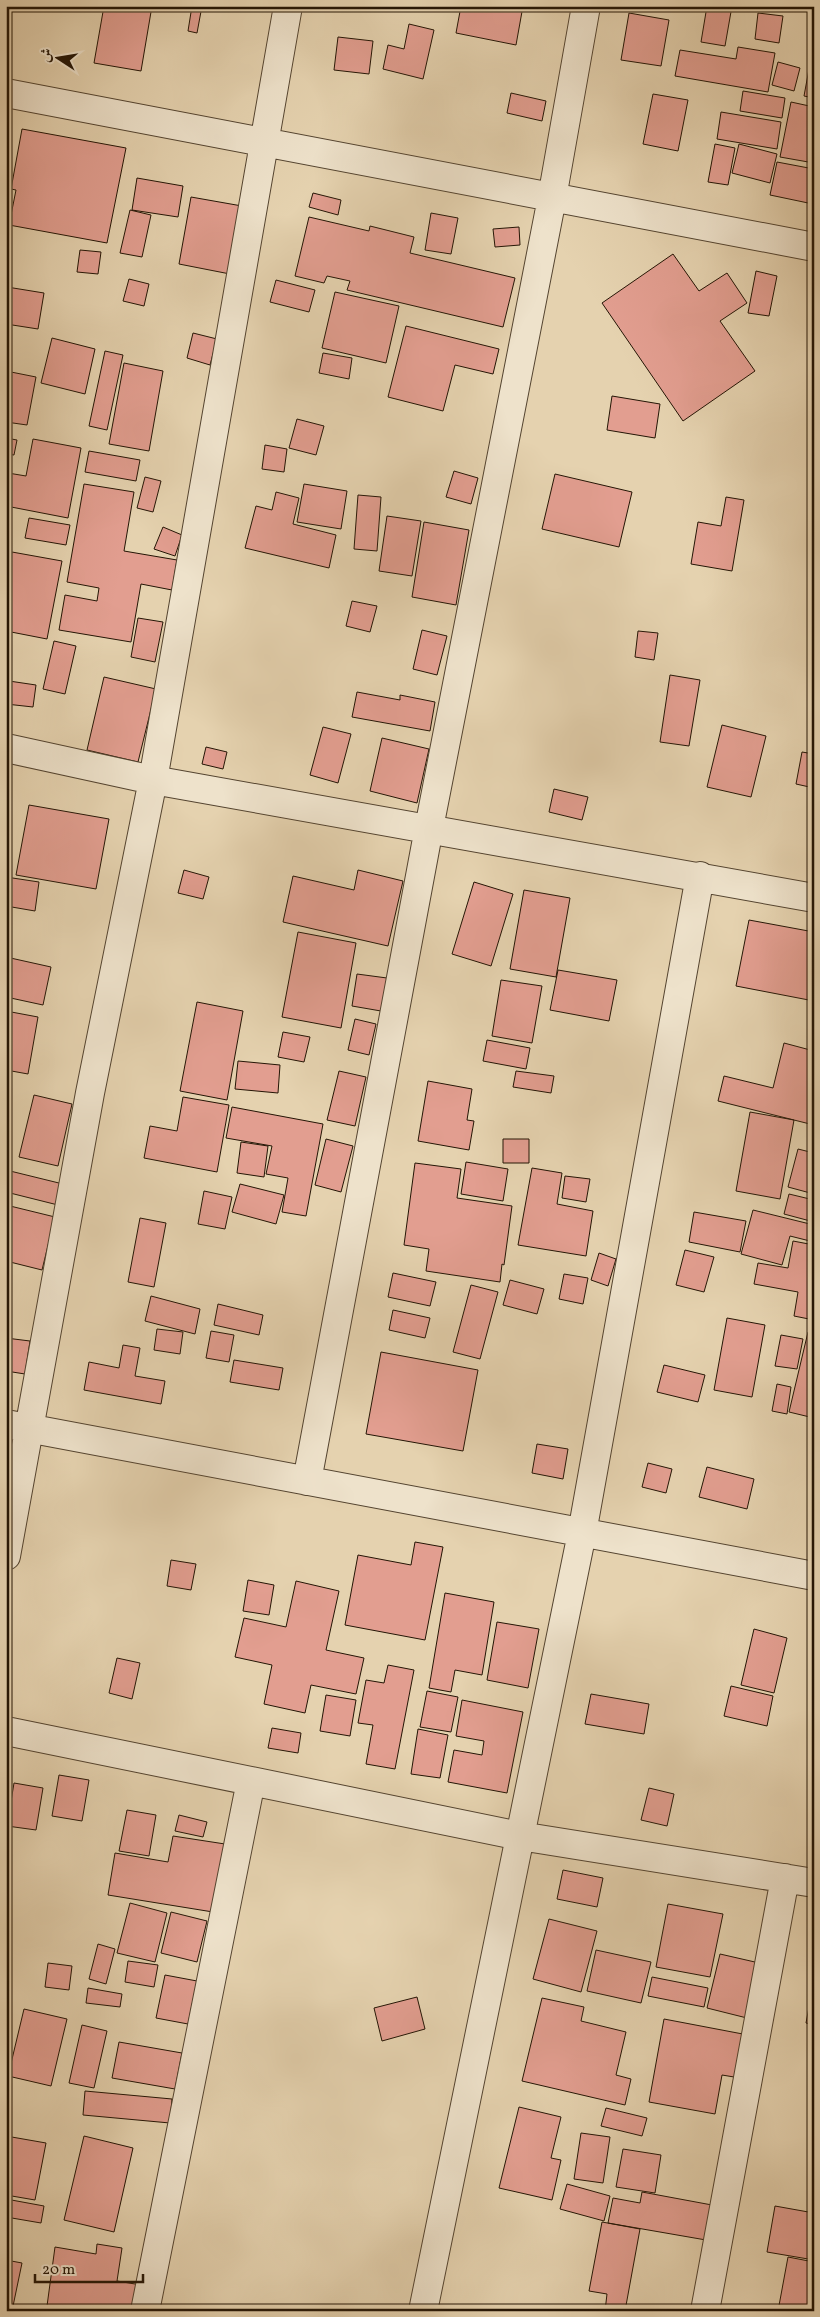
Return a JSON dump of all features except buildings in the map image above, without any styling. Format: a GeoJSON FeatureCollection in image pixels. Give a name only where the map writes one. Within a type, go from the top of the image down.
{"type":"FeatureCollection","features":[{"type":"Feature","properties":{"kind":"street"},"geometry":{"type":"LineString","coordinates":[[6,1556],[18,1426],[90,1093],[153,780],[288,6]]}},
{"type":"Feature","properties":{"kind":"street"},"geometry":{"type":"LineString","coordinates":[[308,1481],[429,828],[552,198],[586,6]]}},
{"type":"Feature","properties":{"kind":"street"},"geometry":{"type":"LineString","coordinates":[[6,93],[814,247]]}},
{"type":"Feature","properties":{"kind":"street"},"geometry":{"type":"LineString","coordinates":[[6,748],[153,780],[700,876],[814,898]]}},
{"type":"Feature","properties":{"kind":"street"},"geometry":{"type":"LineString","coordinates":[[423,2311],[582,1533],[700,876]]}},
{"type":"Feature","properties":{"kind":"street"},"geometry":{"type":"LineString","coordinates":[[18,1426],[814,1576]]}},
{"type":"Feature","properties":{"kind":"street"},"geometry":{"type":"LineString","coordinates":[[6,1731],[520,1836],[814,1883]]}},
{"type":"Feature","properties":{"kind":"street"},"geometry":{"type":"LineString","coordinates":[[145,2311],[251,1781]]}},
{"type":"Feature","properties":{"kind":"street"},"geometry":{"type":"LineString","coordinates":[[705,2311],[784,1878]]}}]}
